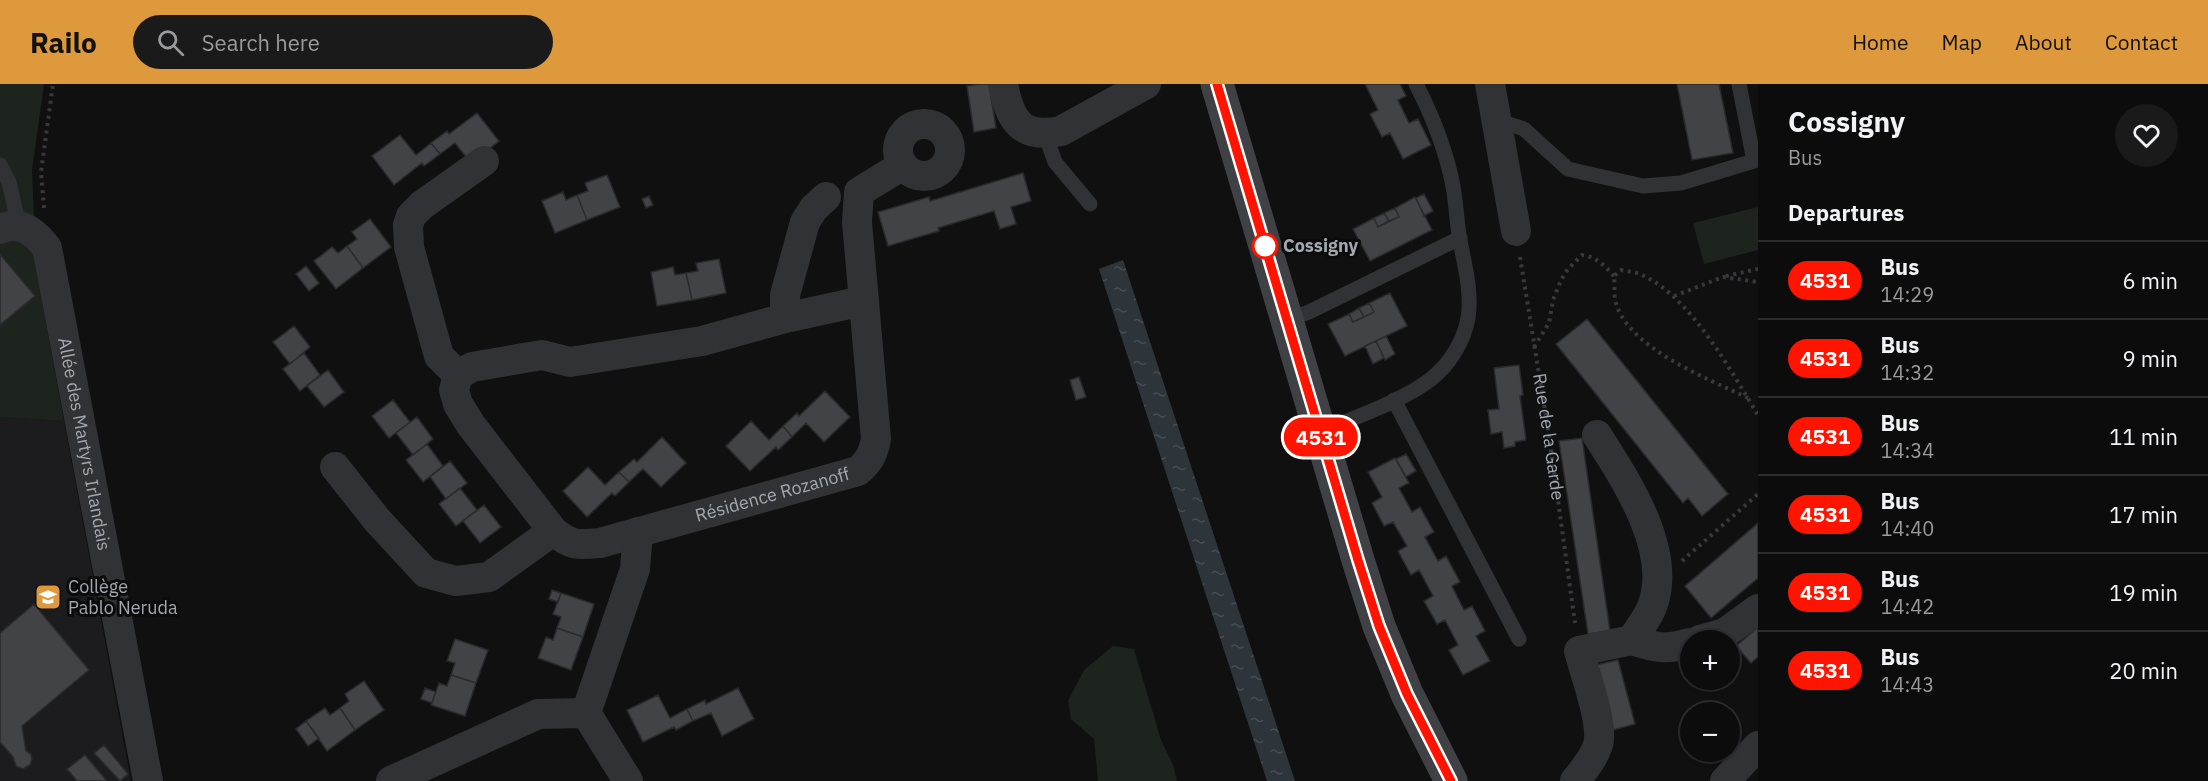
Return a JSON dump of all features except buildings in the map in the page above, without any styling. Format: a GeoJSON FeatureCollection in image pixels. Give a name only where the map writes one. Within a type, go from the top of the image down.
{"type":"FeatureCollection","features":[{"type":"Feature","properties":{"kind":"street"},"geometry":{"type":"LineString","coordinates":[[1003,84],[1012,113],[1022,125],[1033,133],[1046,134],[1061,131],[1146,84]]}},
{"type":"Feature","properties":{"kind":"street"},"geometry":{"type":"LineString","coordinates":[[1217,84],[1379,626],[1407,694],[1451,781]]}},
{"type":"Feature","properties":{"kind":"street"},"geometry":{"type":"LineString","coordinates":[[1490,84],[1515,231]]}},
{"type":"Feature","properties":{"kind":"street"},"geometry":{"type":"LineString","coordinates":[[484,161],[422,205],[411,216],[408,225],[409,247],[439,356],[458,375],[472,367],[542,355],[570,362],[702,341],[785,318],[863,301]]}},
{"type":"Feature","properties":{"kind":"street","name":"Résidence Rozanoff"},"geometry":{"type":"LineString","coordinates":[[458,375],[454,390],[458,404],[471,425],[554,531],[566,542],[578,545],[600,543],[858,471],[867,464],[873,453],[876,439],[857,222],[859,192],[903,165]]}},
{"type":"Feature","properties":{"kind":"street"},"geometry":{"type":"LineString","coordinates":[[785,318],[785,295],[805,222],[814,208],[826,197]]}},
{"type":"Feature","properties":{"kind":"street"},"geometry":{"type":"LineString","coordinates":[[9,228],[29,230],[47,248]]}},
{"type":"Feature","properties":{"kind":"street","name":"Allée des Martyrs Irlandais"},"geometry":{"type":"LineString","coordinates":[[47,248],[148,781]]}},
{"type":"Feature","properties":{"kind":"street"},"geometry":{"type":"LineString","coordinates":[[1597,435],[1625,478],[1642,514],[1654,552],[1657,573],[1653,606],[1632,640]]}},
{"type":"Feature","properties":{"kind":"street"},"geometry":{"type":"LineString","coordinates":[[335,468],[426,573],[456,581],[489,577],[554,531]]}},
{"type":"Feature","properties":{"kind":"street"},"geometry":{"type":"LineString","coordinates":[[586,713],[635,569],[638,532]]}},
{"type":"Feature","properties":{"kind":"street"},"geometry":{"type":"LineString","coordinates":[[1729,630],[1758,609]]}},
{"type":"Feature","properties":{"kind":"street"},"geometry":{"type":"LineString","coordinates":[[1575,781],[1592,758],[1599,740],[1597,718],[1579,651],[1632,640],[1662,648],[1680,645]]}},
{"type":"Feature","properties":{"kind":"street"},"geometry":{"type":"LineString","coordinates":[[391,781],[538,714],[586,713]]}},
{"type":"Feature","properties":{"kind":"street"},"geometry":{"type":"LineString","coordinates":[[586,713],[628,781]]}},
{"type":"Feature","properties":{"kind":"street"},"geometry":{"type":"LineString","coordinates":[[1725,781],[1758,746]]}},
{"type":"Feature","properties":{"kind":"lane"},"geometry":{"type":"LineString","coordinates":[[1320,432],[1394,400],[1431,379],[1449,360],[1462,339],[1468,317],[1469,296],[1453,187],[1446,153],[1435,123],[1416,84]]}},
{"type":"Feature","properties":{"kind":"lane"},"geometry":{"type":"LineString","coordinates":[[1497,125],[1509,124],[1524,129],[1568,169],[1643,186],[1681,183],[1754,161],[1739,84]]}},
{"type":"Feature","properties":{"kind":"lane"},"geometry":{"type":"LineString","coordinates":[[1046,134],[1055,162],[1090,204]]}},
{"type":"Feature","properties":{"kind":"lane"},"geometry":{"type":"LineString","coordinates":[[0,165],[9,182],[9,228]]}},
{"type":"Feature","properties":{"kind":"lane"},"geometry":{"type":"LineString","coordinates":[[1287,320],[1309,312],[1460,238]]}},
{"type":"Feature","properties":{"kind":"lane"},"geometry":{"type":"LineString","coordinates":[[1394,400],[1519,639]]}},
{"type":"Feature","properties":{"kind":"path"},"geometry":{"type":"LineString","coordinates":[[47,248],[41,172],[53,84]]}},
{"type":"Feature","properties":{"kind":"path","name":"Rue de la Garde"},"geometry":{"type":"LineString","coordinates":[[1515,231],[1579,651]]}},
{"type":"Feature","properties":{"kind":"path"},"geometry":{"type":"LineString","coordinates":[[1534,347],[1549,323],[1553,300],[1561,280],[1581,255],[1592,257],[1601,262],[1614,276],[1615,301],[1629,327],[1647,345],[1677,363],[1748,398]]}},
{"type":"Feature","properties":{"kind":"path"},"geometry":{"type":"LineString","coordinates":[[1674,296],[1723,277],[1758,269]]}},
{"type":"Feature","properties":{"kind":"path"},"geometry":{"type":"LineString","coordinates":[[1614,276],[1622,270],[1643,275],[1674,296],[1721,354],[1758,415]]}},
{"type":"Feature","properties":{"kind":"path"},"geometry":{"type":"LineString","coordinates":[[1723,277],[1758,282]]}},
{"type":"Feature","properties":{"kind":"path"},"geometry":{"type":"LineString","coordinates":[[1657,573],[1689,557],[1758,494]]}},
{"type":"Feature","properties":{"kind":"shaded area"},"geometry":{"type":"Polygon","coordinates":[[[0,84],[44,84],[32,170],[34,218],[32,249],[64,421],[0,417],[0,84]]]}},
{"type":"Feature","properties":{"kind":"shaded area"},"geometry":{"type":"Polygon","coordinates":[[[1758,207],[1758,250],[1704,264],[1693,223],[1758,207]]]}},
{"type":"Feature","properties":{"kind":"shaded area","name":"Collège Pablo Neruda"},"geometry":{"type":"Polygon","coordinates":[[[0,417],[64,421],[131,781],[0,781],[0,417]]]}},
{"type":"Feature","properties":{"kind":"shaded area"},"geometry":{"type":"Polygon","coordinates":[[[1113,646],[1134,649],[1161,740],[1173,765],[1177,781],[1098,781],[1094,739],[1071,719],[1068,701],[1084,670],[1113,646]]]}},
{"type":"Feature","properties":{"kind":"water"},"geometry":{"type":"Polygon","coordinates":[[[1123,260],[1295,781],[1267,781],[1099,269],[1123,260]]]}},
{"type":"Feature","properties":{"kind":"bus line","name":"4531"},"geometry":{"type":"LineString","coordinates":[[1217,84],[1379,626],[1407,694],[1451,781]]}},
{"type":"Feature","properties":{"kind":"place","name":"Cossigny"},"geometry":{"type":"Point","coordinates":[1265,246]}},
{"type":"Feature","properties":{"kind":"place","name":"Collège Pablo Neruda"},"geometry":{"type":"Point","coordinates":[48,597]}}]}
